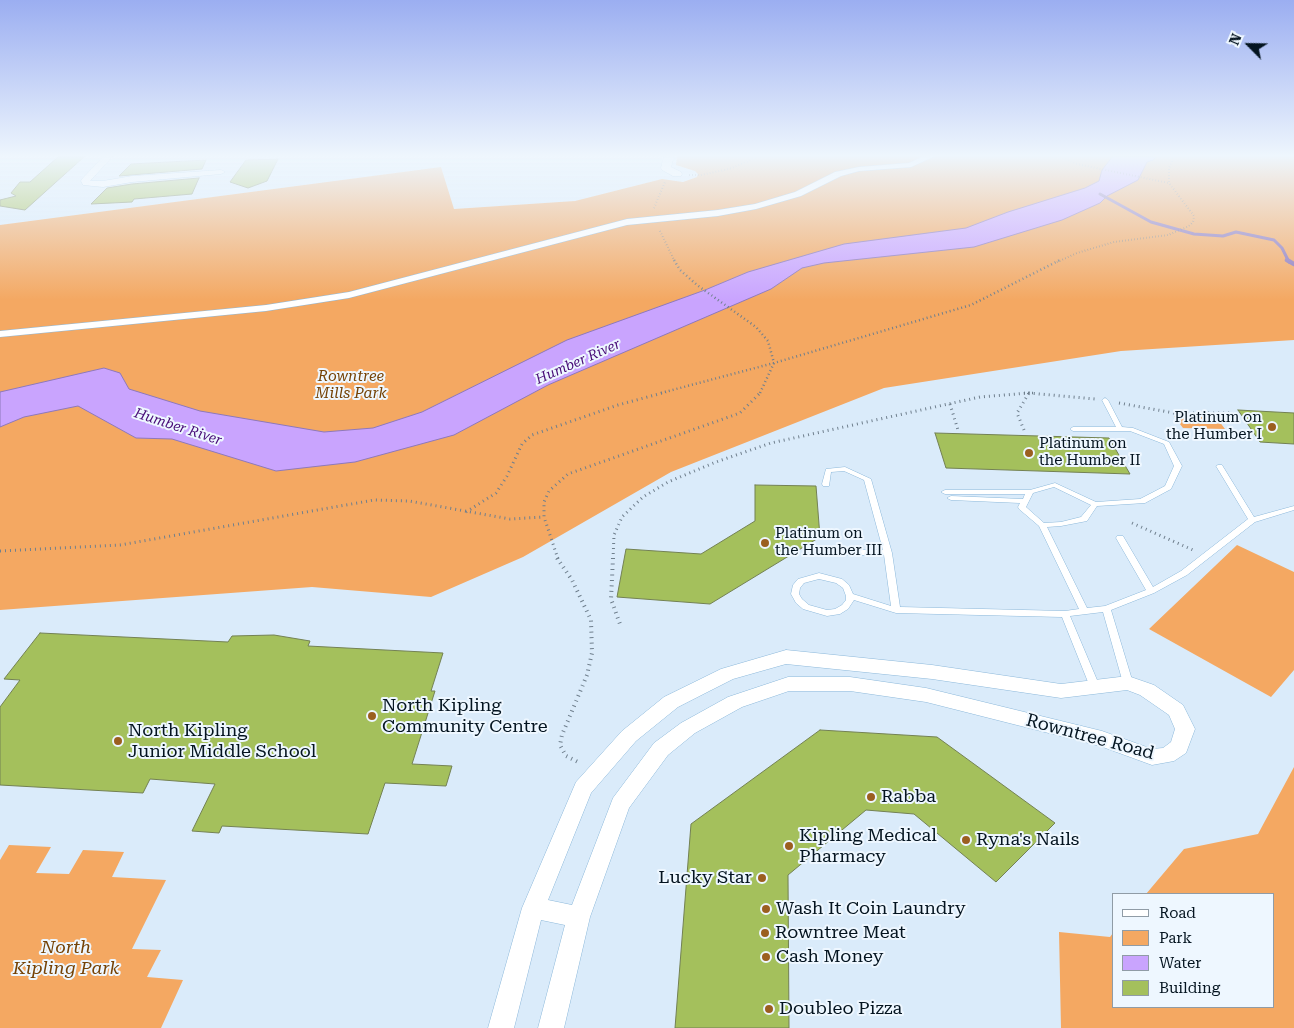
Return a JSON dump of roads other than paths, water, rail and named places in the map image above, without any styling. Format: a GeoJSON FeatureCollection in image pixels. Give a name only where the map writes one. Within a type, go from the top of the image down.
{"type":"FeatureCollection","features":[{"type":"Feature","properties":{"kind":"street"},"geometry":{"type":"LineString","coordinates":[[0,334],[266,308],[349,295],[627,222],[718,213],[763,204]]}},
{"type":"Feature","properties":{"kind":"street","name":"Rowntree Road"},"geometry":{"type":"LineString","coordinates":[[501,1028],[533,908],[583,788],[629,736],[671,702],[727,674],[786,657],[913,670],[1061,691],[1128,683],[1147,690],[1176,710],[1185,729],[1179,747],[1167,755],[1152,756],[1102,739],[926,695],[850,684],[788,684],[735,702],[688,728],[660,749],[620,804],[579,918],[551,1028]]}},
{"type":"Feature","properties":{"kind":"street"},"geometry":{"type":"LineString","coordinates":[[533,908],[579,918]]}},
{"type":"Feature","properties":{"kind":"lane"},"geometry":{"type":"LineString","coordinates":[[1105,400],[1120,429]]}},
{"type":"Feature","properties":{"kind":"lane"},"geometry":{"type":"LineString","coordinates":[[945,492],[1030,492],[1055,485],[1095,504],[1142,501],[1168,487],[1178,466],[1167,443],[1131,429],[1072,430]]}},
{"type":"Feature","properties":{"kind":"lane"},"geometry":{"type":"LineString","coordinates":[[1220,466],[1252,520]]}},
{"type":"Feature","properties":{"kind":"lane"},"geometry":{"type":"LineString","coordinates":[[826,484],[828,470],[845,470],[866,479],[888,553],[896,610]]}},
{"type":"Feature","properties":{"kind":"lane"},"geometry":{"type":"LineString","coordinates":[[1030,492],[1022,507],[1042,524],[1085,612]]}},
{"type":"Feature","properties":{"kind":"lane"},"geometry":{"type":"LineString","coordinates":[[951,498],[1026,501]]}},
{"type":"Feature","properties":{"kind":"lane"},"geometry":{"type":"LineString","coordinates":[[1042,524],[1061,524],[1084,519],[1095,504]]}},
{"type":"Feature","properties":{"kind":"lane"},"geometry":{"type":"LineString","coordinates":[[850,596],[850,601],[845,608],[837,612],[826,613],[806,607],[799,601],[795,592],[801,581],[819,576],[839,581],[846,587],[850,596],[896,610],[1065,614],[1106,609],[1151,591],[1184,573],[1252,520],[1294,508]]}},
{"type":"Feature","properties":{"kind":"lane"},"geometry":{"type":"LineString","coordinates":[[1120,538],[1151,591]]}},
{"type":"Feature","properties":{"kind":"lane"},"geometry":{"type":"LineString","coordinates":[[832,552],[888,553]]}},
{"type":"Feature","properties":{"kind":"lane"},"geometry":{"type":"LineString","coordinates":[[1106,609],[1128,683]]}},
{"type":"Feature","properties":{"kind":"lane"},"geometry":{"type":"LineString","coordinates":[[1065,614],[1095,687]]}},
{"type":"Feature","properties":{"kind":"water","name":"Humber River"},"geometry":{"type":"Polygon","coordinates":[[[1034,204],[1098,204],[1062,220],[974,247],[824,263],[802,268],[771,289],[548,385],[454,435],[355,462],[276,471],[172,439],[136,438],[78,406],[24,417],[0,427],[0,392],[104,368],[120,373],[129,389],[200,411],[324,432],[373,428],[422,412],[567,340],[705,290],[748,272],[844,244],[966,228],[1034,204]]]}},
{"type":"Feature","properties":{"kind":"waterway"},"geometry":{"type":"LineString","coordinates":[[1118,204],[1151,222],[1194,234],[1223,236],[1236,232],[1274,240],[1282,248],[1288,261]]}},
{"type":"Feature","properties":{"kind":"waterway"},"geometry":{"type":"LineString","coordinates":[[1288,261],[1294,264]]}},
{"type":"Feature","properties":{"kind":"place","name":"Platinum on the Humber I"},"geometry":{"type":"Point","coordinates":[1272,427]}},
{"type":"Feature","properties":{"kind":"place","name":"Platinum on the Humber II"},"geometry":{"type":"Point","coordinates":[1029,453]}},
{"type":"Feature","properties":{"kind":"place","name":"Platinum on the Humber III"},"geometry":{"type":"Point","coordinates":[765,543]}},
{"type":"Feature","properties":{"kind":"place","name":"North Kipling Community Centre"},"geometry":{"type":"Point","coordinates":[372,716]}},
{"type":"Feature","properties":{"kind":"place","name":"North Kipling Junior Middle School"},"geometry":{"type":"Point","coordinates":[118,741]}},
{"type":"Feature","properties":{"kind":"place","name":"Rabba"},"geometry":{"type":"Point","coordinates":[871,797]}},
{"type":"Feature","properties":{"kind":"place","name":"Ryna's Nails"},"geometry":{"type":"Point","coordinates":[966,840]}},
{"type":"Feature","properties":{"kind":"place","name":"Kipling Medical Pharmacy"},"geometry":{"type":"Point","coordinates":[789,846]}},
{"type":"Feature","properties":{"kind":"place","name":"Lucky Star"},"geometry":{"type":"Point","coordinates":[762,878]}},
{"type":"Feature","properties":{"kind":"place","name":"Wash It Coin Laundry"},"geometry":{"type":"Point","coordinates":[766,909]}},
{"type":"Feature","properties":{"kind":"place","name":"Rowntree Meat"},"geometry":{"type":"Point","coordinates":[765,933]}},
{"type":"Feature","properties":{"kind":"place","name":"Cash Money"},"geometry":{"type":"Point","coordinates":[766,957]}},
{"type":"Feature","properties":{"kind":"place","name":"Doubleo Pizza"},"geometry":{"type":"Point","coordinates":[769,1009]}},
{"type":"Feature","properties":{"kind":"park label","name":"Rowntree Mills Park"},"geometry":{"type":"Point","coordinates":[351,386]}},
{"type":"Feature","properties":{"kind":"park label","name":"North Kipling Park"},"geometry":{"type":"Point","coordinates":[66,958]}}]}
